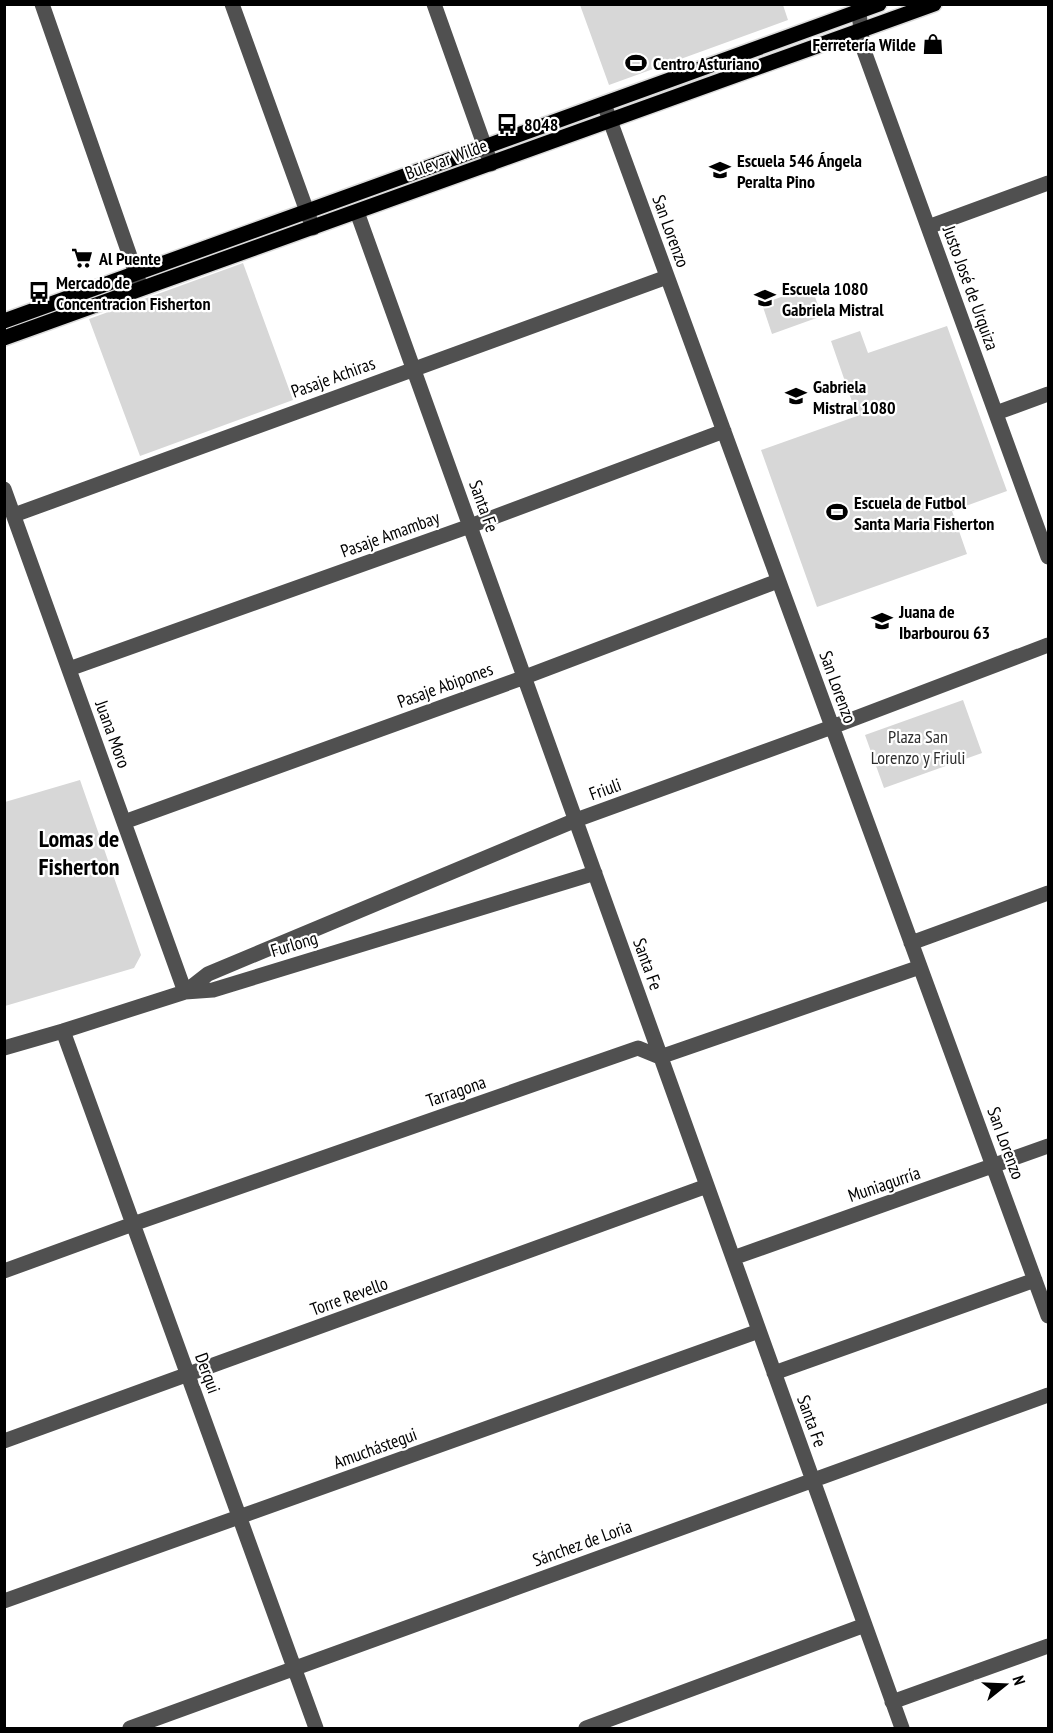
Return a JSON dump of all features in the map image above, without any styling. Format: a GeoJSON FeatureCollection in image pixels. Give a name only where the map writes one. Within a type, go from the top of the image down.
{"type":"FeatureCollection","features":[{"type":"Feature","properties":{"kind":"main road","name":"Bulevar Wilde"},"geometry":{"type":"LineString","coordinates":[[4,321],[604,105],[858,8],[879,4]]}},
{"type":"Feature","properties":{"kind":"main road","name":"Bulevar Wilde"},"geometry":{"type":"LineString","coordinates":[[4,338],[934,4]]}},
{"type":"Feature","properties":{"kind":"street"},"geometry":{"type":"LineString","coordinates":[[42,4],[142,289]]}},
{"type":"Feature","properties":{"kind":"street"},"geometry":{"type":"LineString","coordinates":[[231,4],[313,228]]}},
{"type":"Feature","properties":{"kind":"street"},"geometry":{"type":"LineString","coordinates":[[434,4],[491,164]]}},
{"type":"Feature","properties":{"kind":"street","name":"Justo José de Urquiza"},"geometry":{"type":"LineString","coordinates":[[858,8],[863,48],[1048,557]]}},
{"type":"Feature","properties":{"kind":"street","name":"San Lorenzo"},"geometry":{"type":"LineString","coordinates":[[604,105],[1048,1316]]}},
{"type":"Feature","properties":{"kind":"street"},"geometry":{"type":"LineString","coordinates":[[928,227],[1048,183]]}},
{"type":"Feature","properties":{"kind":"street","name":"Santa Fe"},"geometry":{"type":"LineString","coordinates":[[357,212],[902,1728]]}},
{"type":"Feature","properties":{"kind":"street","name":"Pasaje Achiras"},"geometry":{"type":"LineString","coordinates":[[14,515],[667,277]]}},
{"type":"Feature","properties":{"kind":"street"},"geometry":{"type":"LineString","coordinates":[[996,413],[1048,394]]}},
{"type":"Feature","properties":{"kind":"street","name":"Pasaje Amambay"},"geometry":{"type":"LineString","coordinates":[[69,669],[470,526],[724,431]]}},
{"type":"Feature","properties":{"kind":"street","name":"Juana Moro"},"geometry":{"type":"LineString","coordinates":[[4,489],[185,992]]}},
{"type":"Feature","properties":{"kind":"street","name":"Pasaje Abipones"},"geometry":{"type":"LineString","coordinates":[[124,822],[525,677],[778,581]]}},
{"type":"Feature","properties":{"kind":"street","name":"Friuli"},"geometry":{"type":"LineString","coordinates":[[185,992],[207,974],[576,820],[1048,645]]}},
{"type":"Feature","properties":{"kind":"street","name":"Furlong"},"geometry":{"type":"LineString","coordinates":[[4,1048],[185,992],[213,990],[595,873]]}},
{"type":"Feature","properties":{"kind":"street"},"geometry":{"type":"LineString","coordinates":[[911,943],[1048,893]]}},
{"type":"Feature","properties":{"kind":"street"},"geometry":{"type":"LineString","coordinates":[[660,1057],[920,967]]}},
{"type":"Feature","properties":{"kind":"street","name":"Derqui"},"geometry":{"type":"LineString","coordinates":[[63,1031],[316,1728]]}},
{"type":"Feature","properties":{"kind":"street","name":"Tarragona"},"geometry":{"type":"LineString","coordinates":[[4,1271],[638,1048],[660,1057]]}},
{"type":"Feature","properties":{"kind":"street","name":"Muniagurría"},"geometry":{"type":"LineString","coordinates":[[733,1258],[1048,1146]]}},
{"type":"Feature","properties":{"kind":"street","name":"Torre Revello"},"geometry":{"type":"LineString","coordinates":[[4,1441],[707,1186]]}},
{"type":"Feature","properties":{"kind":"street"},"geometry":{"type":"LineString","coordinates":[[774,1372],[1035,1280]]}},
{"type":"Feature","properties":{"kind":"street","name":"Amuchástegui"},"geometry":{"type":"LineString","coordinates":[[4,1601],[759,1332]]}},
{"type":"Feature","properties":{"kind":"street","name":"Sánchez de Loria"},"geometry":{"type":"LineString","coordinates":[[130,1728],[1048,1395]]}},
{"type":"Feature","properties":{"kind":"street"},"geometry":{"type":"LineString","coordinates":[[586,1728],[864,1625]]}},
{"type":"Feature","properties":{"kind":"street"},"geometry":{"type":"LineString","coordinates":[[892,1702],[1048,1646]]}},
{"type":"Feature","properties":{"kind":"green space","name":"Centro Asturiano"},"geometry":{"type":"Polygon","coordinates":[[[580,5],[783,5],[788,20],[609,85],[580,5]]]}},
{"type":"Feature","properties":{"kind":"green space"},"geometry":{"type":"Polygon","coordinates":[[[243,263],[293,400],[140,456],[89,319],[243,263]]]}},
{"type":"Feature","properties":{"kind":"green space"},"geometry":{"type":"Polygon","coordinates":[[[811,286],[822,316],[772,334],[762,304],[811,286]]]}},
{"type":"Feature","properties":{"kind":"green space"},"geometry":{"type":"Polygon","coordinates":[[[947,326],[1007,491],[952,511],[967,554],[817,607],[761,450],[857,416],[831,341],[860,331],[868,353],[947,326]]]}},
{"type":"Feature","properties":{"kind":"green space","name":"Plaza San Lorenzo y Friuli"},"geometry":{"type":"Polygon","coordinates":[[[963,700],[982,753],[884,788],[865,735],[963,700]]]}},
{"type":"Feature","properties":{"kind":"green space"},"geometry":{"type":"Polygon","coordinates":[[[80,780],[141,955],[134,968],[5,1006],[5,802],[80,780]]]}},
{"type":"Feature","properties":{"kind":"place","name":"Ferretería Wilde"},"geometry":{"type":"Point","coordinates":[933,44]}},
{"type":"Feature","properties":{"kind":"place","name":"Centro Asturiano"},"geometry":{"type":"Point","coordinates":[636,63]}},
{"type":"Feature","properties":{"kind":"place","name":"8048"},"geometry":{"type":"Point","coordinates":[507,124]}},
{"type":"Feature","properties":{"kind":"place","name":"Escuela 546 Ángela Peralta Pino"},"geometry":{"type":"Point","coordinates":[720,170]}},
{"type":"Feature","properties":{"kind":"place","name":"Al Puente"},"geometry":{"type":"Point","coordinates":[82,258]}},
{"type":"Feature","properties":{"kind":"place","name":"Mercado de Concentracion Fisherton"},"geometry":{"type":"Point","coordinates":[39,292]}},
{"type":"Feature","properties":{"kind":"place","name":"Escuela 1080 Gabriela Mistral"},"geometry":{"type":"Point","coordinates":[765,298]}},
{"type":"Feature","properties":{"kind":"place","name":"Gabriela Mistral 1080"},"geometry":{"type":"Point","coordinates":[796,396]}},
{"type":"Feature","properties":{"kind":"place","name":"Escuela de Futbol Santa Maria Fisherton"},"geometry":{"type":"Point","coordinates":[837,512]}},
{"type":"Feature","properties":{"kind":"place","name":"Juana de Ibarbourou 63"},"geometry":{"type":"Point","coordinates":[882,621]}},
{"type":"Feature","properties":{"kind":"district","name":"Lomas de Fisherton"},"geometry":{"type":"Point","coordinates":[79,852]}}]}
